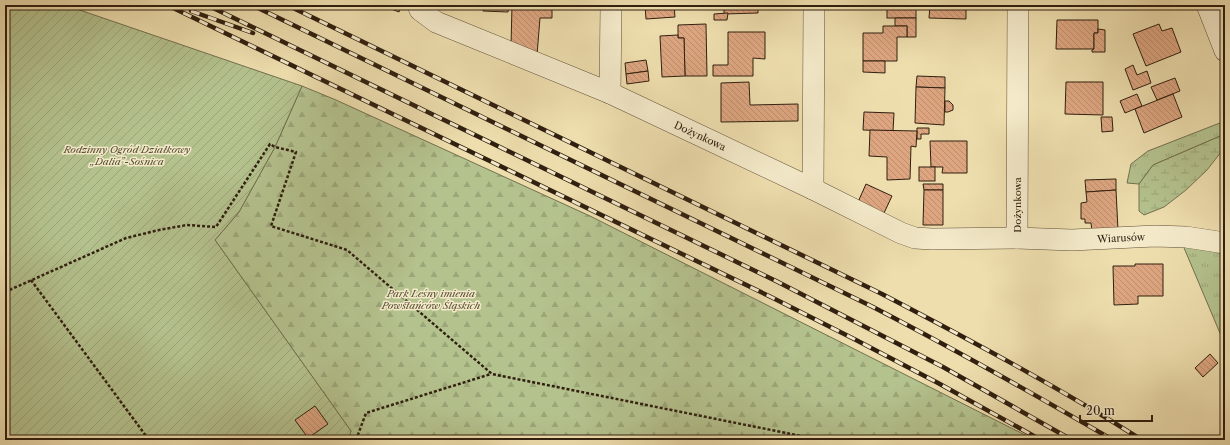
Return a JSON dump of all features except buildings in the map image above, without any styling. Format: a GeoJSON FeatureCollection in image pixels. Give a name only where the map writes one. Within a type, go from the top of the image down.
{"type":"FeatureCollection","features":[{"type":"Feature","properties":{"kind":"street","name":"Dożynkowa"},"geometry":{"type":"LineString","coordinates":[[418,5],[420,10],[436,22],[610,93],[813,189],[901,233],[915,238],[932,239],[1018,238],[1018,5]]}},
{"type":"Feature","properties":{"kind":"street"},"geometry":{"type":"LineString","coordinates":[[610,93],[611,5]]}},
{"type":"Feature","properties":{"kind":"street"},"geometry":{"type":"LineString","coordinates":[[813,189],[814,5]]}},
{"type":"Feature","properties":{"kind":"street"},"geometry":{"type":"LineString","coordinates":[[1208,5],[1225,51]]}},
{"type":"Feature","properties":{"kind":"street","name":"Wiarusów"},"geometry":{"type":"LineString","coordinates":[[1018,238],[1072,240],[1155,236],[1186,237],[1225,243]]}},
{"type":"Feature","properties":{"kind":"path"},"geometry":{"type":"LineString","coordinates":[[5,292],[126,238],[160,230],[187,226],[216,227],[270,144],[275,147],[296,152],[271,226],[347,250],[492,374]]}},
{"type":"Feature","properties":{"kind":"path"},"geometry":{"type":"LineString","coordinates":[[30,280],[149,440]]}},
{"type":"Feature","properties":{"kind":"path"},"geometry":{"type":"LineString","coordinates":[[356,440],[366,413],[492,374],[821,440]]}},
{"type":"Feature","properties":{"kind":"green space","name":"Rodzinny Ogród Działkowy „Dalia”-Sośnica"},"geometry":{"type":"Polygon","coordinates":[[[5,5],[65,5],[302,86],[275,147],[239,212],[215,240],[351,431],[348,440],[5,440],[5,5]]]}},
{"type":"Feature","properties":{"kind":"green space","name":"Park Leśny imienia Powstańców Śląskich"},"geometry":{"type":"Polygon","coordinates":[[[302,86],[336,100],[590,216],[1035,440],[348,440],[351,431],[215,240],[239,212],[275,147],[302,86]]]}},
{"type":"Feature","properties":{"kind":"green space"},"geometry":{"type":"Polygon","coordinates":[[[1225,121],[1225,134],[1153,165],[1139,184],[1127,183],[1131,164],[1148,151],[1225,121]]]}},
{"type":"Feature","properties":{"kind":"green space"},"geometry":{"type":"Polygon","coordinates":[[[1225,134],[1225,147],[1207,170],[1186,190],[1164,207],[1144,215],[1139,211],[1139,184],[1153,165],[1225,134]]]}},
{"type":"Feature","properties":{"kind":"green space"},"geometry":{"type":"Polygon","coordinates":[[[1182,243],[1211,247],[1225,258],[1225,345],[1182,243]]]}},
{"type":"Feature","properties":{"kind":"railway"},"geometry":{"type":"LineString","coordinates":[[167,5],[771,297],[938,383],[1041,440]]}},
{"type":"Feature","properties":{"kind":"railway"},"geometry":{"type":"LineString","coordinates":[[207,5],[776,281],[943,367],[1072,440]]}},
{"type":"Feature","properties":{"kind":"railway"},"geometry":{"type":"LineString","coordinates":[[252,5],[873,307],[994,372],[1113,440]]}},
{"type":"Feature","properties":{"kind":"railway"},"geometry":{"type":"LineString","coordinates":[[287,5],[882,294],[1014,364],[1142,440]]}},
{"type":"Feature","properties":{"kind":"railway"},"geometry":{"type":"LineString","coordinates":[[191,11],[253,33]]}}]}
